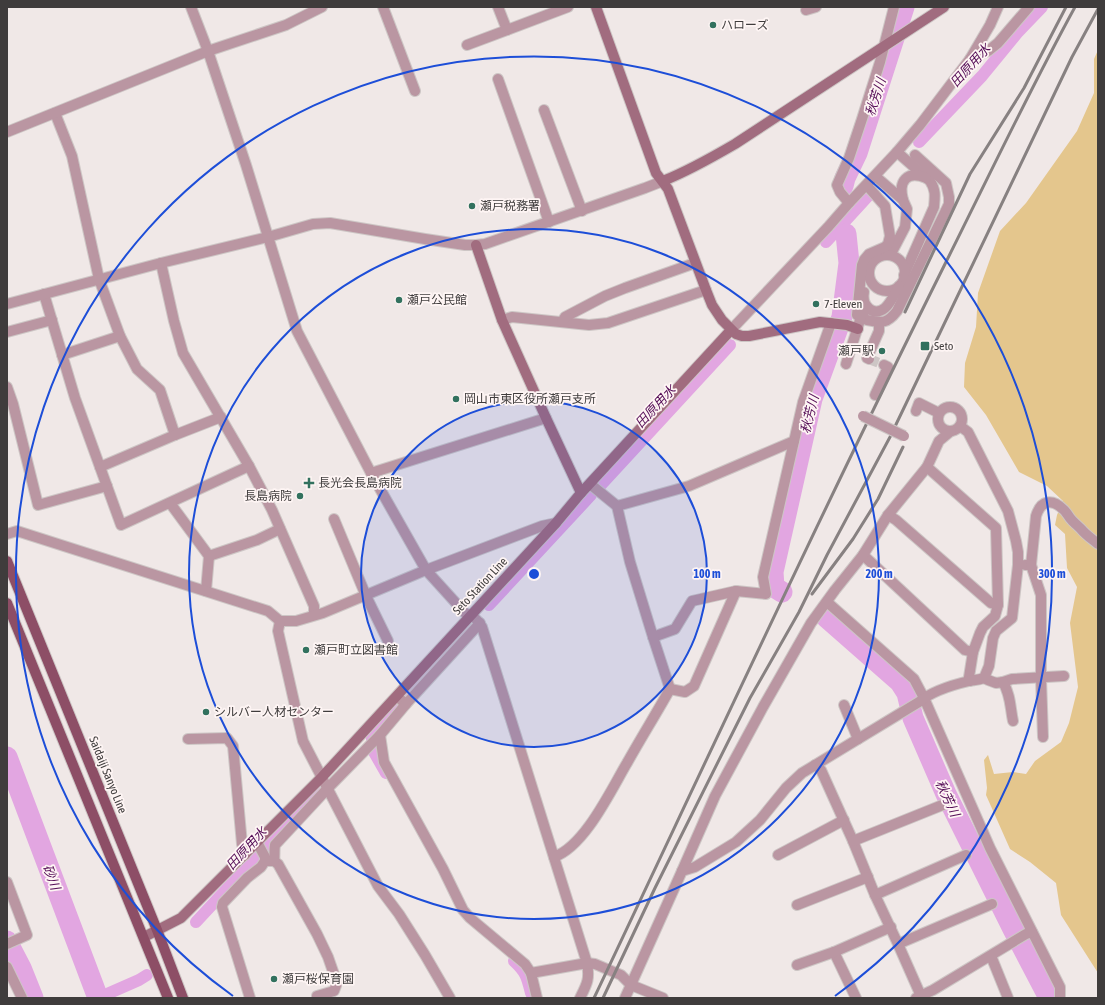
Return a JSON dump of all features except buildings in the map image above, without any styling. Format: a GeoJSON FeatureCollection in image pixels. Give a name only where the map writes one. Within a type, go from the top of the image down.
{"type":"FeatureCollection","features":[{"type":"Feature","properties":{"kind":"main road"},"geometry":{"type":"LineString","coordinates":[[596,7],[656,173],[668,189],[712,305],[722,320],[731,330],[742,336],[749,336],[820,322],[847,325],[858,328]]}},
{"type":"Feature","properties":{"kind":"main road"},"geometry":{"type":"LineString","coordinates":[[663,181],[677,176],[735,144],[944,7]]}},
{"type":"Feature","properties":{"kind":"main road"},"geometry":{"type":"LineString","coordinates":[[476,245],[502,320],[581,493]]}},
{"type":"Feature","properties":{"kind":"main road","name":"Seto Station Line"},"geometry":{"type":"LineString","coordinates":[[144,937],[181,918],[245,855],[259,845],[322,777],[401,700],[471,615],[556,524],[581,493],[731,330]]}},
{"type":"Feature","properties":{"kind":"main road","name":"Saidaiji Sanyo Line"},"geometry":{"type":"LineString","coordinates":[[7,561],[157,930],[183,998]]}},
{"type":"Feature","properties":{"kind":"main road"},"geometry":{"type":"LineString","coordinates":[[7,603],[168,998]]}},
{"type":"Feature","properties":{"kind":"street"},"geometry":{"type":"LineString","coordinates":[[191,7],[208,51],[297,331],[371,473],[426,570],[465,614],[471,615],[480,623],[482,627],[587,963],[589,973],[587,985],[580,998]]}},
{"type":"Feature","properties":{"kind":"street"},"geometry":{"type":"LineString","coordinates":[[7,132],[208,51],[286,25],[322,7]]}},
{"type":"Feature","properties":{"kind":"street"},"geometry":{"type":"LineString","coordinates":[[383,7],[415,91]]}},
{"type":"Feature","properties":{"kind":"street"},"geometry":{"type":"LineString","coordinates":[[498,7],[507,30]]}},
{"type":"Feature","properties":{"kind":"street"},"geometry":{"type":"LineString","coordinates":[[467,45],[568,7]]}},
{"type":"Feature","properties":{"kind":"street"},"geometry":{"type":"LineString","coordinates":[[806,10],[816,7]]}},
{"type":"Feature","properties":{"kind":"street"},"geometry":{"type":"LineString","coordinates":[[849,203],[840,192],[837,185],[849,158],[862,119],[894,7]]}},
{"type":"Feature","properties":{"kind":"street"},"geometry":{"type":"LineString","coordinates":[[731,330],[829,226],[920,125],[970,59],[990,25],[998,7]]}},
{"type":"Feature","properties":{"kind":"street"},"geometry":{"type":"LineString","coordinates":[[970,59],[988,51],[998,43],[1029,7]]}},
{"type":"Feature","properties":{"kind":"street"},"geometry":{"type":"LineString","coordinates":[[498,79],[549,222]]}},
{"type":"Feature","properties":{"kind":"street"},"geometry":{"type":"LineString","coordinates":[[544,110],[582,211]]}},
{"type":"Feature","properties":{"kind":"street"},"geometry":{"type":"LineString","coordinates":[[55,113],[72,156],[99,279],[120,336],[137,369],[160,390],[175,435]]}},
{"type":"Feature","properties":{"kind":"street"},"geometry":{"type":"LineString","coordinates":[[897,152],[930,181],[934,187],[936,195],[934,207],[902,281],[889,303],[883,310],[874,311],[864,304],[863,295],[869,275],[869,269],[875,260],[880,257],[890,256],[899,261],[902,265],[904,275]]}},
{"type":"Feature","properties":{"kind":"street"},"geometry":{"type":"LineString","coordinates":[[867,320],[879,323],[887,321],[897,311],[949,204],[946,183],[915,155]]}},
{"type":"Feature","properties":{"kind":"street"},"geometry":{"type":"LineString","coordinates":[[885,256],[893,250],[905,227],[907,209],[901,190],[903,181],[917,175],[927,178]]}},
{"type":"Feature","properties":{"kind":"street"},"geometry":{"type":"LineString","coordinates":[[875,176],[903,200]]}},
{"type":"Feature","properties":{"kind":"street"},"geometry":{"type":"LineString","coordinates":[[7,304],[313,224],[330,223],[425,240],[476,245],[485,244],[582,211],[663,181]]}},
{"type":"Feature","properties":{"kind":"street"},"geometry":{"type":"LineString","coordinates":[[856,314],[862,265],[864,260],[869,254],[885,247],[888,244],[890,236],[885,206],[870,189]]}},
{"type":"Feature","properties":{"kind":"street"},"geometry":{"type":"LineString","coordinates":[[160,263],[183,353],[250,466],[272,510],[314,606],[314,615]]}},
{"type":"Feature","properties":{"kind":"street"},"geometry":{"type":"LineString","coordinates":[[562,322],[565,317],[605,296],[695,263]]}},
{"type":"Feature","properties":{"kind":"street"},"geometry":{"type":"LineString","coordinates":[[869,275],[873,285],[883,290],[889,291],[899,286]]}},
{"type":"Feature","properties":{"kind":"street"},"geometry":{"type":"LineString","coordinates":[[502,320],[512,317],[589,325],[608,323],[706,290]]}},
{"type":"Feature","properties":{"kind":"street"},"geometry":{"type":"LineString","coordinates":[[44,294],[75,398],[121,525],[250,466]]}},
{"type":"Feature","properties":{"kind":"street"},"geometry":{"type":"LineString","coordinates":[[846,364],[861,317],[867,307]]}},
{"type":"Feature","properties":{"kind":"street"},"geometry":{"type":"LineString","coordinates":[[7,332],[52,320]]}},
{"type":"Feature","properties":{"kind":"street"},"geometry":{"type":"LineString","coordinates":[[653,637],[675,629],[692,601],[736,591],[766,594],[763,577],[802,402],[831,323]]}},
{"type":"Feature","properties":{"kind":"street"},"geometry":{"type":"LineString","coordinates":[[869,359],[867,358],[879,331],[879,323]]}},
{"type":"Feature","properties":{"kind":"street"},"geometry":{"type":"LineString","coordinates":[[62,355],[120,336]]}},
{"type":"Feature","properties":{"kind":"street"},"geometry":{"type":"LineString","coordinates":[[875,395],[888,366],[884,365]]}},
{"type":"Feature","properties":{"kind":"street"},"geometry":{"type":"LineString","coordinates":[[7,387],[13,404],[38,505],[107,486]]}},
{"type":"Feature","properties":{"kind":"street"},"geometry":{"type":"LineString","coordinates":[[916,411],[919,403],[939,413]]}},
{"type":"Feature","properties":{"kind":"street"},"geometry":{"type":"LineString","coordinates":[[624,998],[715,796],[763,707],[811,623],[834,590],[863,555],[888,515],[927,466],[939,441],[939,413],[949,406],[957,408],[962,415],[962,423],[939,441]]}},
{"type":"Feature","properties":{"kind":"street"},"geometry":{"type":"LineString","coordinates":[[863,416],[904,436]]}},
{"type":"Feature","properties":{"kind":"street"},"geometry":{"type":"LineString","coordinates":[[100,467],[221,417]]}},
{"type":"Feature","properties":{"kind":"street"},"geometry":{"type":"LineString","coordinates":[[371,473],[546,418]]}},
{"type":"Feature","properties":{"kind":"street"},"geometry":{"type":"LineString","coordinates":[[939,425],[946,430],[956,429],[968,432],[1008,511],[1018,552],[1012,618],[996,631],[993,638],[989,666],[984,678]]}},
{"type":"Feature","properties":{"kind":"street"},"geometry":{"type":"LineString","coordinates":[[617,506],[689,486],[794,441]]}},
{"type":"Feature","properties":{"kind":"street"},"geometry":{"type":"LineString","coordinates":[[927,466],[996,528],[998,605],[995,616],[983,627],[980,633],[973,652],[969,677],[970,681]]}},
{"type":"Feature","properties":{"kind":"street"},"geometry":{"type":"LineString","coordinates":[[554,857],[560,855],[575,843],[593,821],[670,689],[630,562],[617,506],[590,484]]}},
{"type":"Feature","properties":{"kind":"street"},"geometry":{"type":"LineString","coordinates":[[1043,737],[1040,595],[1030,565],[1038,508],[1043,503],[1049,502],[1057,505],[1064,510],[1083,531],[1098,544]]}},
{"type":"Feature","properties":{"kind":"street"},"geometry":{"type":"LineString","coordinates":[[170,503],[209,556],[206,591]]}},
{"type":"Feature","properties":{"kind":"street"},"geometry":{"type":"LineString","coordinates":[[888,515],[896,520],[991,603],[998,605]]}},
{"type":"Feature","properties":{"kind":"street"},"geometry":{"type":"LineString","coordinates":[[334,519],[366,596],[388,641]]}},
{"type":"Feature","properties":{"kind":"street"},"geometry":{"type":"LineString","coordinates":[[7,534],[17,531],[268,611],[280,621],[296,621],[324,613],[426,570],[542,526],[556,524]]}},
{"type":"Feature","properties":{"kind":"street"},"geometry":{"type":"LineString","coordinates":[[209,556],[257,540],[280,529]]}},
{"type":"Feature","properties":{"kind":"street"},"geometry":{"type":"LineString","coordinates":[[863,555],[965,650],[973,652]]}},
{"type":"Feature","properties":{"kind":"street"},"geometry":{"type":"LineString","coordinates":[[1018,565],[1030,565]]}},
{"type":"Feature","properties":{"kind":"street"},"geometry":{"type":"LineString","coordinates":[[670,689],[685,692],[694,686],[736,591]]}},
{"type":"Feature","properties":{"kind":"street"},"geometry":{"type":"LineString","coordinates":[[827,602],[914,679],[922,700],[1029,933],[1060,987],[1060,998]]}},
{"type":"Feature","properties":{"kind":"street"},"geometry":{"type":"LineString","coordinates":[[280,621],[278,631],[303,741],[378,886],[425,955],[450,998]]}},
{"type":"Feature","properties":{"kind":"street"},"geometry":{"type":"LineString","coordinates":[[250,998],[222,908],[223,903],[247,878],[275,856],[275,845],[380,735],[401,700],[480,623]]}},
{"type":"Feature","properties":{"kind":"street"},"geometry":{"type":"LineString","coordinates":[[682,871],[695,867],[736,842],[760,820],[786,788],[802,773],[946,687],[984,678],[996,683],[1012,679],[1064,676]]}},
{"type":"Feature","properties":{"kind":"street"},"geometry":{"type":"LineString","coordinates":[[1004,682],[1010,696],[1013,721]]}},
{"type":"Feature","properties":{"kind":"street"},"geometry":{"type":"LineString","coordinates":[[844,705],[858,739]]}},
{"type":"Feature","properties":{"kind":"street"},"geometry":{"type":"LineString","coordinates":[[380,735],[384,762],[443,869],[463,910],[470,918],[525,964],[531,973],[537,998]]}},
{"type":"Feature","properties":{"kind":"street"},"geometry":{"type":"LineString","coordinates":[[188,739],[227,738],[233,746],[242,844],[245,855]]}},
{"type":"Feature","properties":{"kind":"street"},"geometry":{"type":"LineString","coordinates":[[815,764],[820,770],[854,841],[875,895],[891,927],[919,997],[935,994],[991,956],[1029,933]]}},
{"type":"Feature","properties":{"kind":"street"},"geometry":{"type":"LineString","coordinates":[[854,841],[945,804]]}},
{"type":"Feature","properties":{"kind":"street"},"geometry":{"type":"LineString","coordinates":[[778,855],[844,820]]}},
{"type":"Feature","properties":{"kind":"street"},"geometry":{"type":"LineString","coordinates":[[259,845],[268,860],[278,864],[318,934],[328,957],[337,983],[334,991],[317,996],[317,998]]}},
{"type":"Feature","properties":{"kind":"street"},"geometry":{"type":"LineString","coordinates":[[875,895],[966,855]]}},
{"type":"Feature","properties":{"kind":"street"},"geometry":{"type":"LineString","coordinates":[[797,905],[868,877]]}},
{"type":"Feature","properties":{"kind":"street"},"geometry":{"type":"LineString","coordinates":[[7,882],[27,935],[11,942]]}},
{"type":"Feature","properties":{"kind":"street"},"geometry":{"type":"LineString","coordinates":[[898,944],[992,904]]}},
{"type":"Feature","properties":{"kind":"street"},"geometry":{"type":"LineString","coordinates":[[797,965],[834,952],[891,927]]}},
{"type":"Feature","properties":{"kind":"street"},"geometry":{"type":"LineString","coordinates":[[834,952],[856,998]]}},
{"type":"Feature","properties":{"kind":"street"},"geometry":{"type":"LineString","coordinates":[[991,956],[1008,998]]}},
{"type":"Feature","properties":{"kind":"street"},"geometry":{"type":"LineString","coordinates":[[531,973],[587,963],[596,964],[622,975],[631,985],[663,998]]}},
{"type":"Feature","properties":{"kind":"street"},"geometry":{"type":"LineString","coordinates":[[7,968],[22,998]]}},
{"type":"Feature","properties":{"kind":"shaded area"},"geometry":{"type":"Polygon","coordinates":[[[1098,50],[1098,973],[1061,915],[1056,883],[1030,862],[1010,849],[986,795],[987,788],[984,760],[988,755],[994,774],[1013,772],[1026,774],[1035,761],[1061,742],[1069,723],[1078,687],[1070,623],[1077,587],[1067,568],[1065,534],[1055,525],[1057,515],[1063,501],[1047,486],[1019,472],[986,415],[964,387],[965,363],[976,327],[978,293],[1000,231],[1026,203],[1077,131],[1094,93],[1094,59],[1098,50]]]}},
{"type":"Feature","properties":{"kind":"waterway","name":"秋芳川"},"geometry":{"type":"LineString","coordinates":[[843,186],[845,178],[857,153],[904,7]]}},
{"type":"Feature","properties":{"kind":"waterway","name":"田原用水"},"geometry":{"type":"LineString","coordinates":[[919,142],[982,76],[1018,32],[1042,7]]}},
{"type":"Feature","properties":{"kind":"waterway","name":"田原用水"},"geometry":{"type":"LineString","coordinates":[[826,242],[869,195]]}},
{"type":"Feature","properties":{"kind":"waterway","name":"秋芳川"},"geometry":{"type":"LineString","coordinates":[[782,592],[774,587],[773,572],[812,399],[842,317],[849,263],[846,234]]}},
{"type":"Feature","properties":{"kind":"waterway","name":"田原用水"},"geometry":{"type":"LineString","coordinates":[[600,486],[730,345]]}},
{"type":"Feature","properties":{"kind":"waterway","name":"田原用水"},"geometry":{"type":"LineString","coordinates":[[489,605],[591,495]]}},
{"type":"Feature","properties":{"kind":"waterway","name":"秋芳川"},"geometry":{"type":"LineString","coordinates":[[826,617],[900,682],[907,693],[913,718],[946,794],[1049,998]]}},
{"type":"Feature","properties":{"kind":"waterway","name":"田原用水"},"geometry":{"type":"LineString","coordinates":[[386,773],[374,752],[371,732],[468,629]]}},
{"type":"Feature","properties":{"kind":"waterway","name":"砂川"},"geometry":{"type":"LineString","coordinates":[[7,757],[98,998]]}},
{"type":"Feature","properties":{"kind":"waterway","name":"田原用水"},"geometry":{"type":"LineString","coordinates":[[196,922],[317,792]]}},
{"type":"Feature","properties":{"kind":"waterway"},"geometry":{"type":"LineString","coordinates":[[7,941],[21,968],[33,998]]}},
{"type":"Feature","properties":{"kind":"waterway"},"geometry":{"type":"LineString","coordinates":[[514,961],[526,975],[531,993]]}},
{"type":"Feature","properties":{"kind":"waterway","name":"田原用水"},"geometry":{"type":"LineString","coordinates":[[98,998],[147,975]]}},
{"type":"Feature","properties":{"kind":"tunnel"},"geometry":{"type":"LineString","coordinates":[[869,359],[884,365]]}},
{"type":"Feature","properties":{"kind":"railway"},"geometry":{"type":"LineString","coordinates":[[905,312],[970,174],[1024,88],[1066,7]]}},
{"type":"Feature","properties":{"kind":"railway"},"geometry":{"type":"LineString","coordinates":[[594,998],[855,447],[1041,70],[1075,7]]}},
{"type":"Feature","properties":{"kind":"railway"},"geometry":{"type":"LineString","coordinates":[[603,998],[655,888],[750,698],[799,612],[827,555],[890,437],[1072,57],[1098,9]]}},
{"type":"Feature","properties":{"kind":"railway"},"geometry":{"type":"LineString","coordinates":[[812,594],[853,539],[878,499],[903,447]]}},
{"type":"Feature","properties":{"kind":"place","name":"ハローズ"},"geometry":{"type":"Point","coordinates":[713,25]}},
{"type":"Feature","properties":{"kind":"place","name":"瀬戸税務署"},"geometry":{"type":"Point","coordinates":[472,206]}},
{"type":"Feature","properties":{"kind":"place","name":"瀬戸公民館"},"geometry":{"type":"Point","coordinates":[399,300]}},
{"type":"Feature","properties":{"kind":"place","name":"7-Eleven"},"geometry":{"type":"Point","coordinates":[816,304]}},
{"type":"Feature","properties":{"kind":"place","name":"Seto"},"geometry":{"type":"Point","coordinates":[925,346]}},
{"type":"Feature","properties":{"kind":"place","name":"瀬戸駅"},"geometry":{"type":"Point","coordinates":[882,351]}},
{"type":"Feature","properties":{"kind":"place","name":"岡山市東区役所瀬戸支所"},"geometry":{"type":"Point","coordinates":[456,399]}},
{"type":"Feature","properties":{"kind":"place","name":"長光会長島病院"},"geometry":{"type":"Point","coordinates":[309,483]}},
{"type":"Feature","properties":{"kind":"place","name":"長島病院"},"geometry":{"type":"Point","coordinates":[300,496]}},
{"type":"Feature","properties":{"kind":"place","name":"瀬戸町立図書館"},"geometry":{"type":"Point","coordinates":[306,650]}},
{"type":"Feature","properties":{"kind":"place","name":"シルバー人材センター"},"geometry":{"type":"Point","coordinates":[206,712]}},
{"type":"Feature","properties":{"kind":"place","name":"瀬戸桜保育園"},"geometry":{"type":"Point","coordinates":[274,979]}}]}
